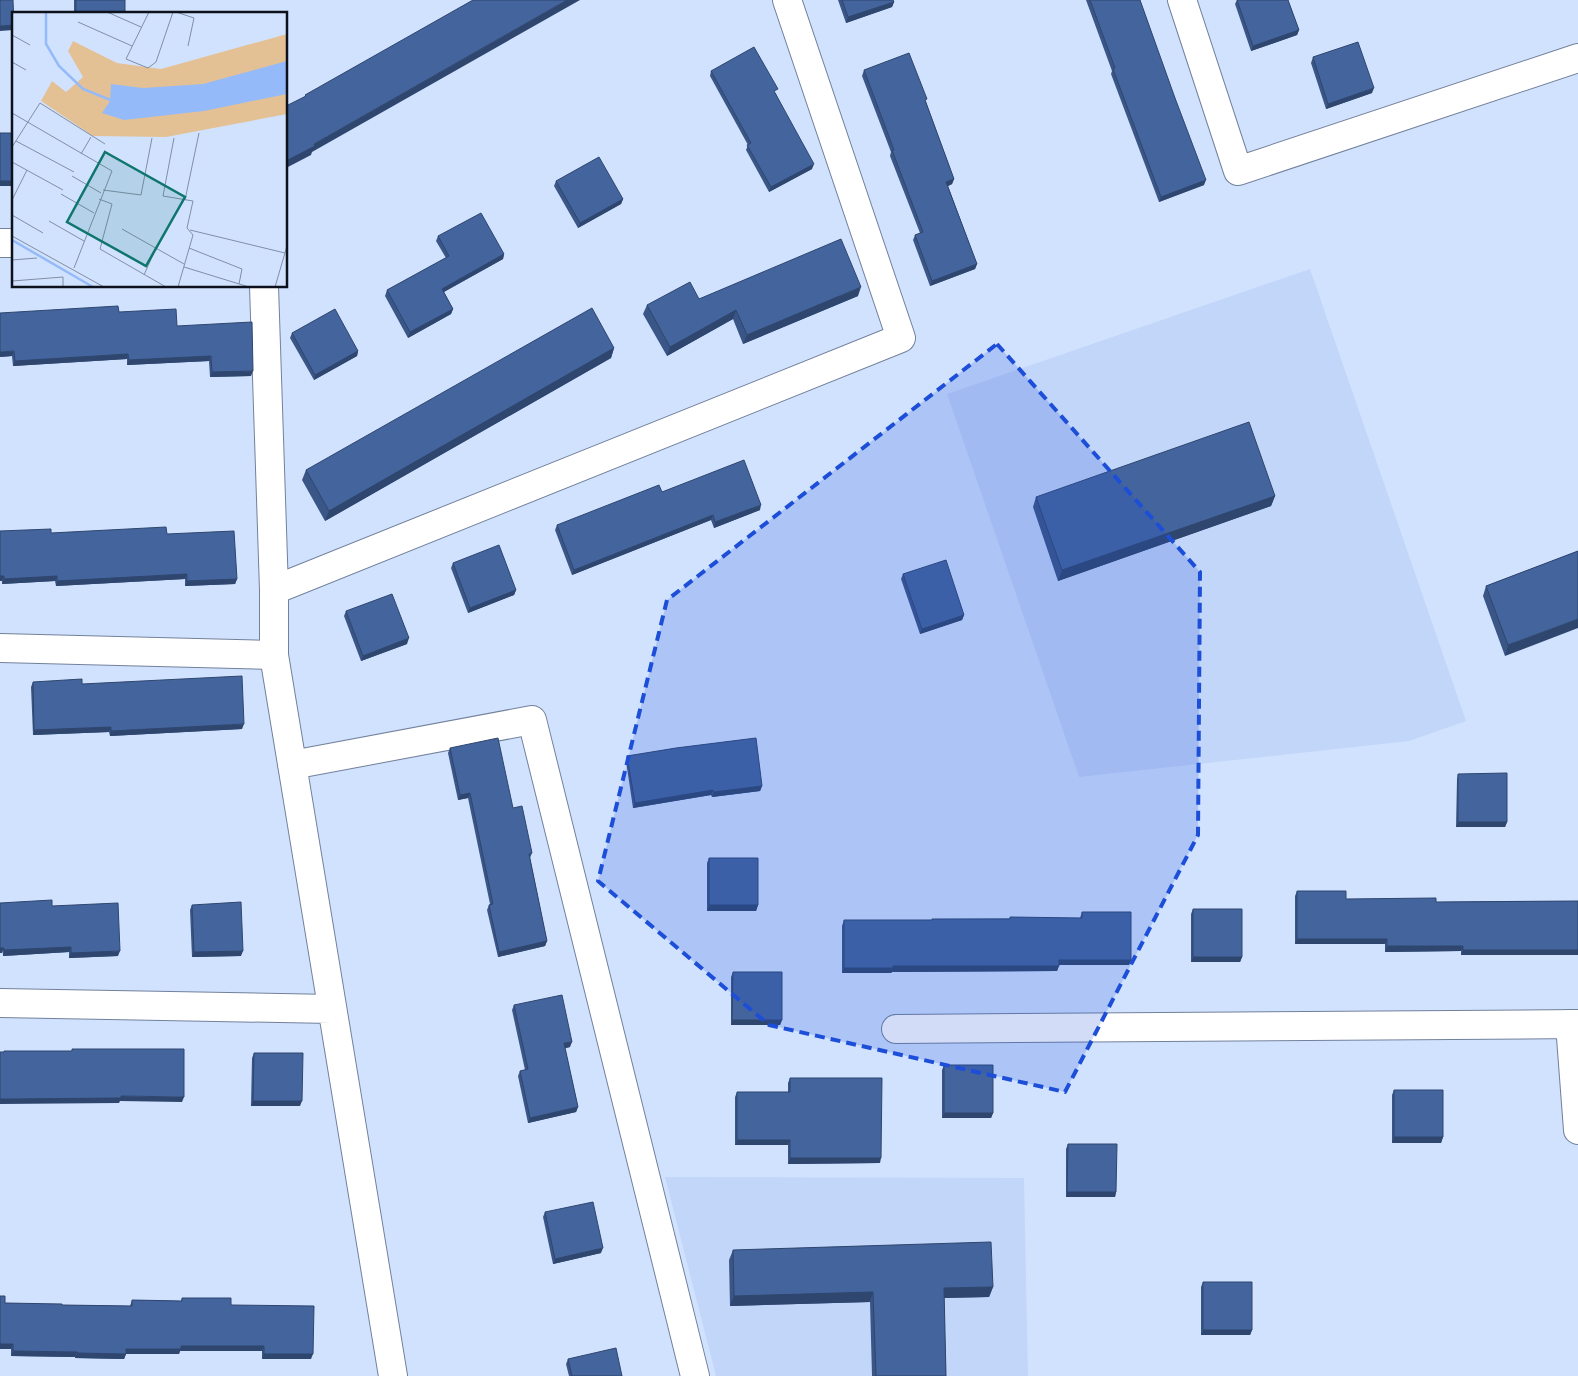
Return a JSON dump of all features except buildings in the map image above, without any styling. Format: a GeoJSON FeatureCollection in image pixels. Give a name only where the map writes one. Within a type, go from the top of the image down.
{"type":"FeatureCollection","features":[{"type":"Feature","properties":{"kind":"street"},"geometry":{"type":"LineString","coordinates":[[274,590],[900,338],[788,0]]}},
{"type":"Feature","properties":{"kind":"street"},"geometry":{"type":"LineString","coordinates":[[1182,0],[1238,171],[1578,58]]}},
{"type":"Feature","properties":{"kind":"street"},"geometry":{"type":"LineString","coordinates":[[264,288],[274,590],[274,655],[393,1376]]}},
{"type":"Feature","properties":{"kind":"street"},"geometry":{"type":"LineString","coordinates":[[0,648],[274,655]]}},
{"type":"Feature","properties":{"kind":"street"},"geometry":{"type":"LineString","coordinates":[[292,765],[532,720],[695,1376]]}},
{"type":"Feature","properties":{"kind":"street"},"geometry":{"type":"LineString","coordinates":[[0,1003],[332,1009]]}},
{"type":"Feature","properties":{"kind":"street"},"geometry":{"type":"LineString","coordinates":[[896,1029],[1574,1024],[1578,1130]]}},
{"type":"Feature","properties":{"kind":"highlighted area"},"geometry":{"type":"Polygon","coordinates":[[[997,344],[1200,572],[1198,835],[1065,1092],[769,1025],[598,881],[667,600],[997,344]]]}},
{"type":"Feature","properties":{"kind":"shaded area"},"geometry":{"type":"Polygon","coordinates":[[[1310,269],[1466,721],[1409,741],[1079,777],[947,394],[1310,269]]]}},
{"type":"Feature","properties":{"kind":"shaded area"},"geometry":{"type":"Polygon","coordinates":[[[665,1177],[1024,1178],[1028,1376],[716,1376],[665,1177]]]}}]}
